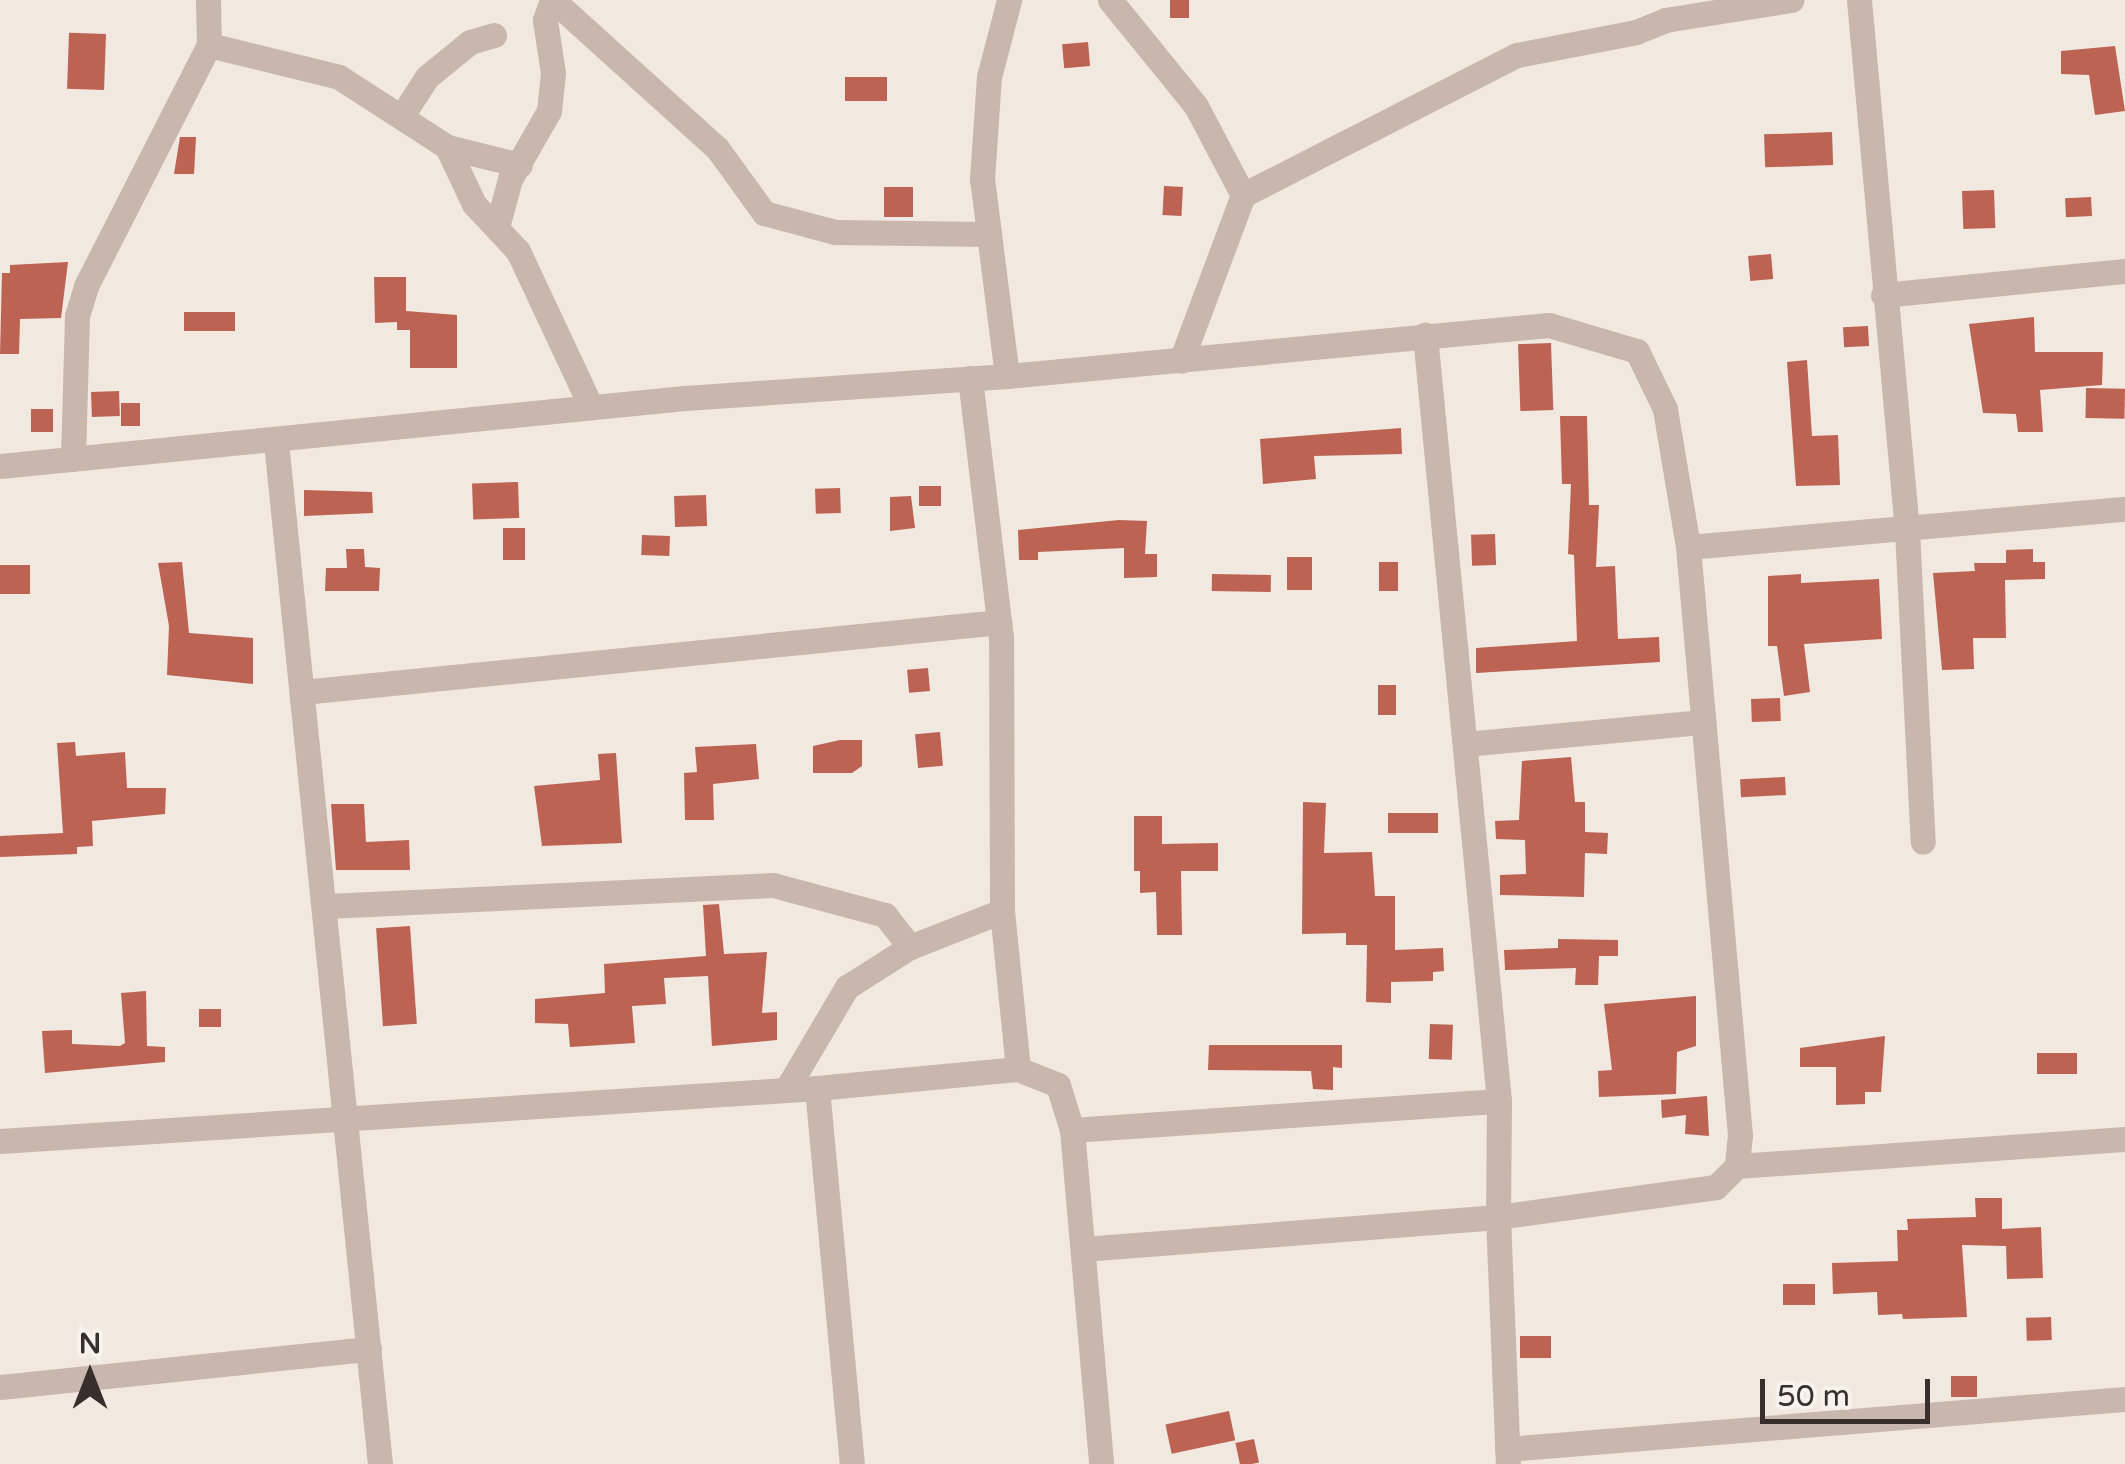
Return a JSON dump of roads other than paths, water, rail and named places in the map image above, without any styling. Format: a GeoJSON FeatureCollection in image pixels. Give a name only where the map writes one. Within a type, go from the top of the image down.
{"type":"FeatureCollection","features":[{"type":"Feature","properties":{"kind":"street"},"geometry":{"type":"LineString","coordinates":[[73,459],[77,316],[86,286],[209,45],[208,0]]}},
{"type":"Feature","properties":{"kind":"street"},"geometry":{"type":"LineString","coordinates":[[497,228],[503,195],[549,111],[554,72],[545,20],[553,0],[717,148],[764,213],[835,232],[989,234]]}},
{"type":"Feature","properties":{"kind":"street"},"geometry":{"type":"LineString","coordinates":[[1007,376],[982,178],[985,114],[1008,0]]}},
{"type":"Feature","properties":{"kind":"street"},"geometry":{"type":"LineString","coordinates":[[1110,0],[1196,106],[1243,194]]}},
{"type":"Feature","properties":{"kind":"street"},"geometry":{"type":"LineString","coordinates":[[1181,361],[1243,194],[1517,55],[1636,32],[1659,10],[1791,0]]}},
{"type":"Feature","properties":{"kind":"street"},"geometry":{"type":"LineString","coordinates":[[1859,0],[1907,531],[1923,842]]}},
{"type":"Feature","properties":{"kind":"street"},"geometry":{"type":"LineString","coordinates":[[403,114],[447,59],[494,35]]}},
{"type":"Feature","properties":{"kind":"street"},"geometry":{"type":"LineString","coordinates":[[209,45],[339,77],[403,114],[446,147],[520,165]]}},
{"type":"Feature","properties":{"kind":"street"},"geometry":{"type":"LineString","coordinates":[[446,147],[474,204],[497,228],[533,278],[591,407]]}},
{"type":"Feature","properties":{"kind":"street"},"geometry":{"type":"LineString","coordinates":[[1883,295],[2125,272]]}},
{"type":"Feature","properties":{"kind":"street"},"geometry":{"type":"LineString","coordinates":[[0,466],[276,442],[591,407],[1007,376],[1549,325],[1636,351],[1665,409],[1688,547],[1740,1136],[1737,1166],[1716,1187],[1498,1217],[1083,1249]]}},
{"type":"Feature","properties":{"kind":"street"},"geometry":{"type":"LineString","coordinates":[[1425,336],[1500,1101],[1498,1217],[1507,1456],[2125,1398]]}},
{"type":"Feature","properties":{"kind":"street"},"geometry":{"type":"LineString","coordinates":[[970,378],[1000,622],[1002,911],[1018,1069]]}},
{"type":"Feature","properties":{"kind":"street"},"geometry":{"type":"LineString","coordinates":[[276,442],[349,1121],[380,1464]]}},
{"type":"Feature","properties":{"kind":"street"},"geometry":{"type":"LineString","coordinates":[[1688,547],[1907,531],[2125,509]]}},
{"type":"Feature","properties":{"kind":"street"},"geometry":{"type":"LineString","coordinates":[[303,692],[1000,622]]}},
{"type":"Feature","properties":{"kind":"street"},"geometry":{"type":"LineString","coordinates":[[1465,744],[1703,722]]}},
{"type":"Feature","properties":{"kind":"street"},"geometry":{"type":"LineString","coordinates":[[327,906],[772,885],[886,915],[910,947]]}},
{"type":"Feature","properties":{"kind":"street"},"geometry":{"type":"LineString","coordinates":[[786,1090],[848,987],[910,947],[1002,911]]}},
{"type":"Feature","properties":{"kind":"street"},"geometry":{"type":"LineString","coordinates":[[0,1141],[817,1088],[1018,1069],[1058,1085],[1072,1130],[1101,1464]]}},
{"type":"Feature","properties":{"kind":"street"},"geometry":{"type":"LineString","coordinates":[[817,1088],[852,1464]]}},
{"type":"Feature","properties":{"kind":"street"},"geometry":{"type":"LineString","coordinates":[[1072,1130],[1500,1101]]}},
{"type":"Feature","properties":{"kind":"street"},"geometry":{"type":"LineString","coordinates":[[1737,1166],[2125,1139]]}},
{"type":"Feature","properties":{"kind":"street"},"geometry":{"type":"LineString","coordinates":[[0,1386],[370,1349]]}}]}
